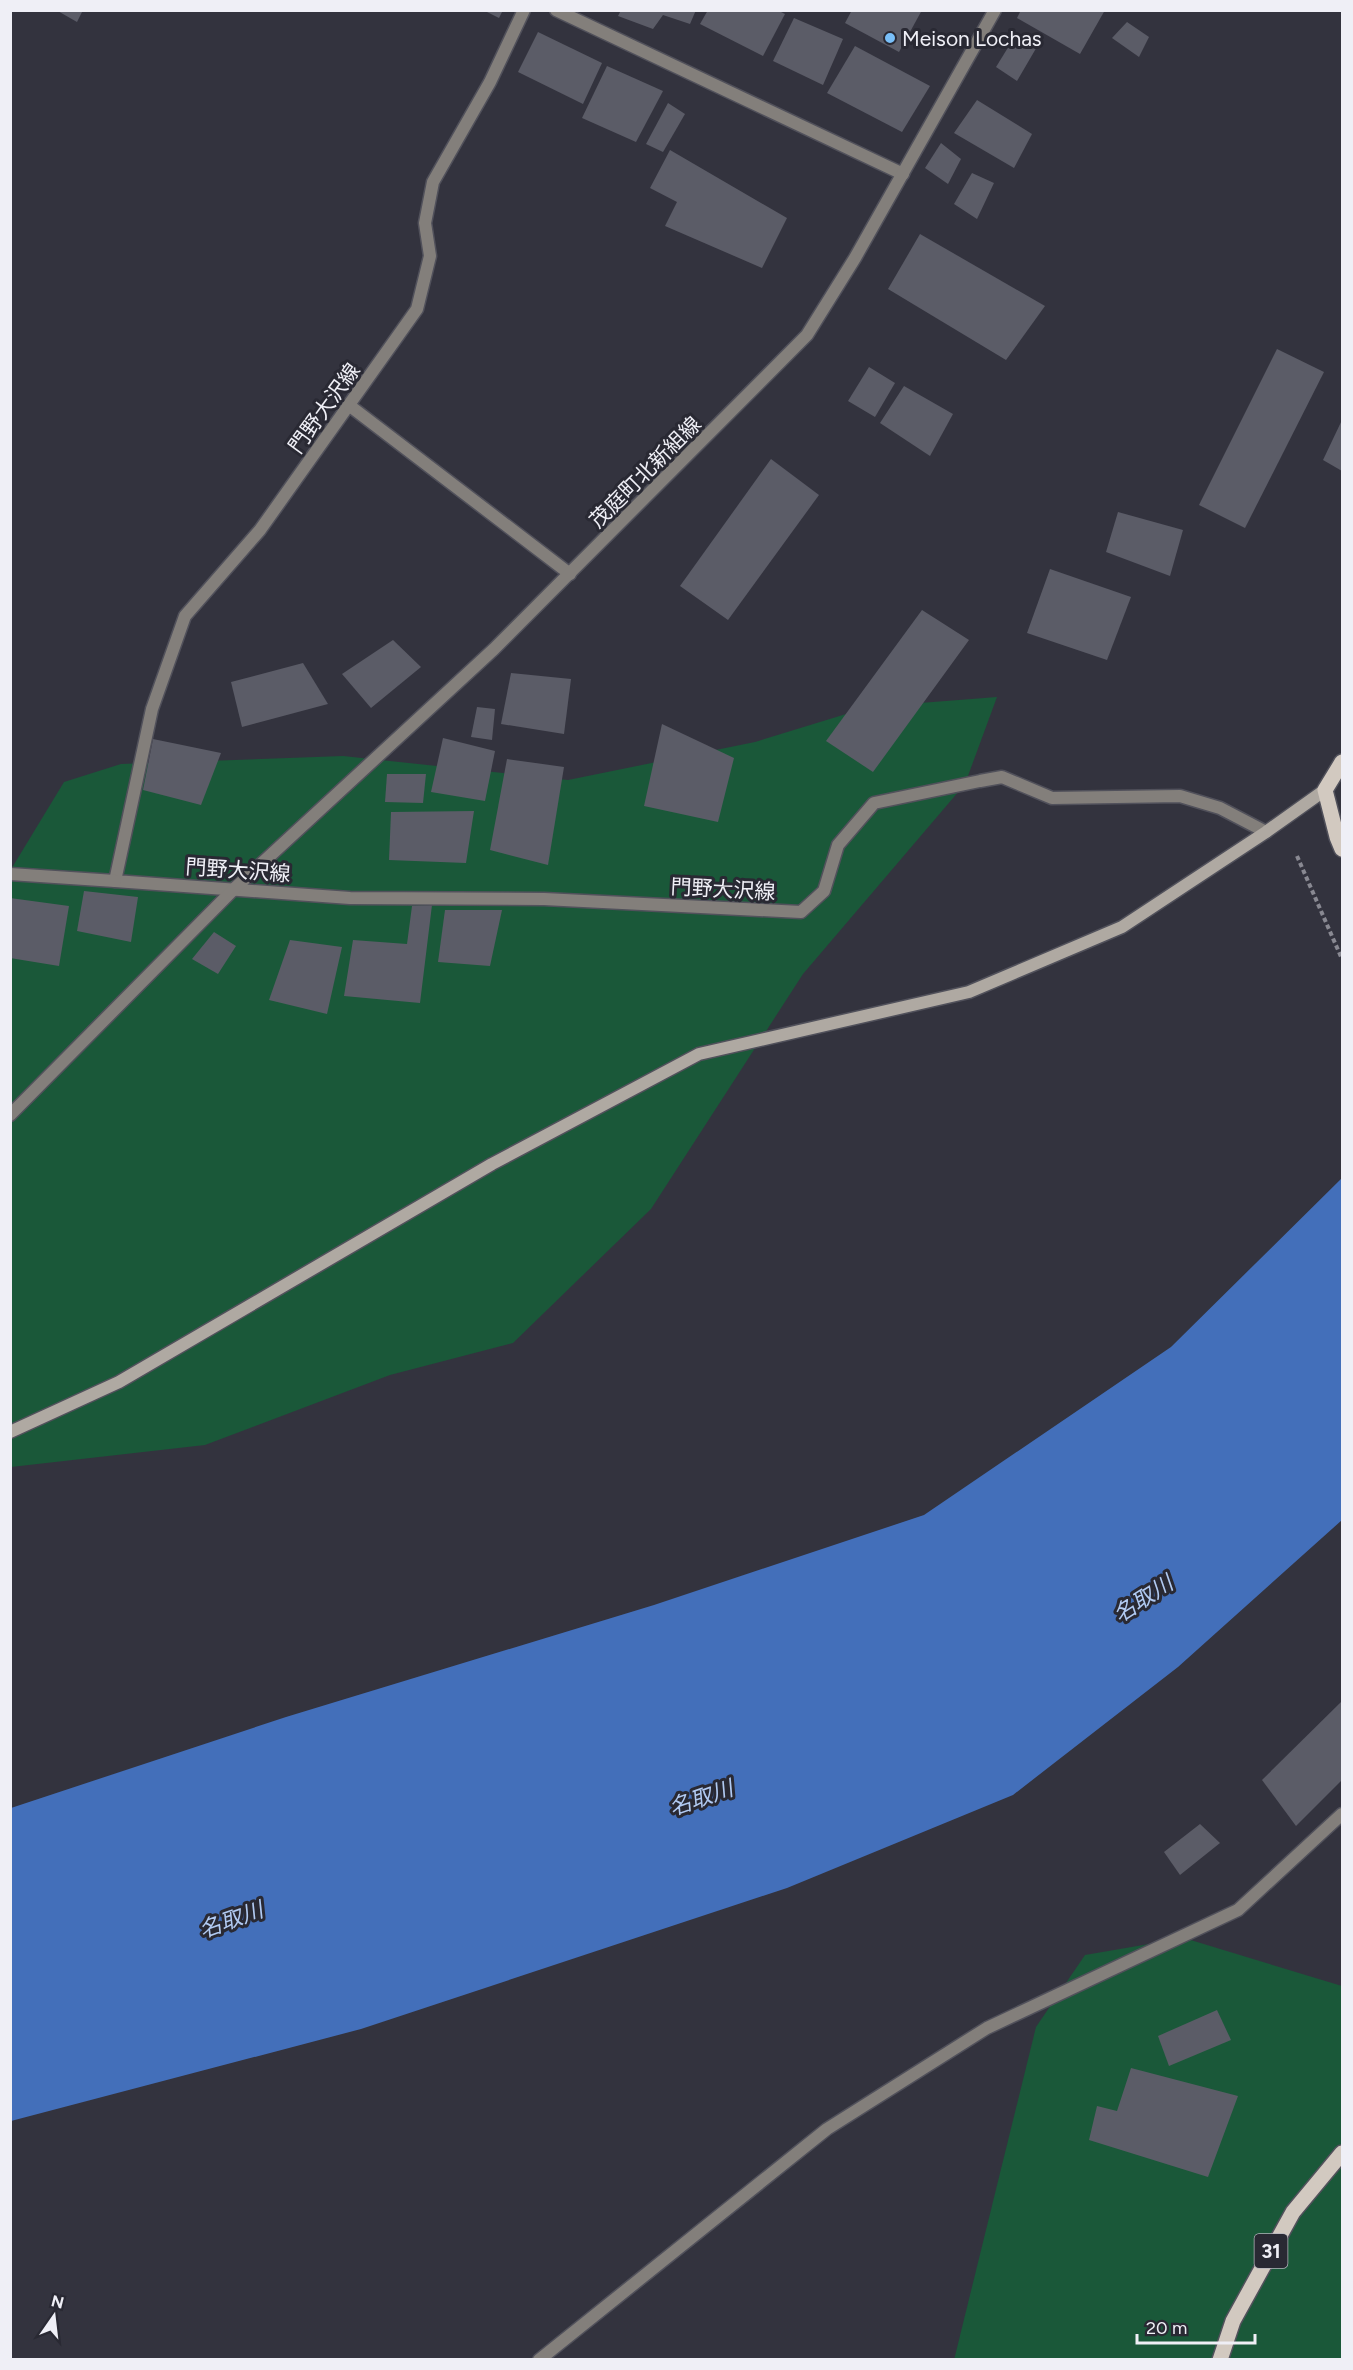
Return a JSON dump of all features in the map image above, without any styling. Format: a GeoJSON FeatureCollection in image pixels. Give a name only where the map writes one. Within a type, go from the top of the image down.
{"type":"FeatureCollection","features":[{"type":"Feature","properties":{"kind":"main road"},"geometry":{"type":"LineString","coordinates":[[1340,843],[1325,790],[1342,762]]}},
{"type":"Feature","properties":{"kind":"main road","name":"31"},"geometry":{"type":"LineString","coordinates":[[1220,2360],[1233,2321],[1293,2212],[1342,2153]]}},
{"type":"Feature","properties":{"kind":"street","name":"門野大沢線"},"geometry":{"type":"LineString","coordinates":[[524,10],[490,82],[433,182],[425,223],[429,256],[417,309],[260,530],[185,616],[152,710],[115,881],[350,898],[544,899],[801,912],[824,891],[838,845],[874,803],[1002,777],[1052,798],[1180,796],[1220,808],[1266,832]]}},
{"type":"Feature","properties":{"kind":"street"},"geometry":{"type":"LineString","coordinates":[[556,10],[903,174]]}},
{"type":"Feature","properties":{"kind":"street","name":"茂庭町北新組線"},"geometry":{"type":"LineString","coordinates":[[10,1115],[234,889],[494,649],[807,335],[903,174],[995,10]]}},
{"type":"Feature","properties":{"kind":"street"},"geometry":{"type":"LineString","coordinates":[[350,406],[570,574]]}},
{"type":"Feature","properties":{"kind":"street"},"geometry":{"type":"LineString","coordinates":[[10,1432],[119,1382],[492,1164],[699,1054],[969,992],[1122,927],[1266,832],[1325,790]]}},
{"type":"Feature","properties":{"kind":"street"},"geometry":{"type":"LineString","coordinates":[[10,874],[115,881]]}},
{"type":"Feature","properties":{"kind":"street"},"geometry":{"type":"LineString","coordinates":[[539,2360],[827,2129],[987,2028],[1238,1910],[1342,1814]]}},
{"type":"Feature","properties":{"kind":"path"},"geometry":{"type":"LineString","coordinates":[[1297,856],[1342,959]]}},
{"type":"Feature","properties":{"kind":"green space"},"geometry":{"type":"Polygon","coordinates":[[[997,697],[965,784],[803,974],[651,1209],[513,1343],[390,1375],[205,1445],[11,1467],[10,871],[64,782],[121,764],[343,756],[568,780],[755,742],[869,707],[997,697]]]}},
{"type":"Feature","properties":{"kind":"green space"},"geometry":{"type":"Polygon","coordinates":[[[1184,1938],[1342,1986],[1342,2359],[954,2360],[1036,2027],[1085,1955],[1184,1938]]]}},
{"type":"Feature","properties":{"kind":"water","name":"名取川"},"geometry":{"type":"Polygon","coordinates":[[[1342,1178],[1342,1520],[1178,1667],[1013,1795],[787,1888],[361,2029],[11,2121],[11,1808],[286,1717],[654,1605],[924,1515],[1171,1347],[1342,1178]]]}},
{"type":"Feature","properties":{"kind":"building"},"geometry":{"type":"Polygon","coordinates":[[[56,10],[83,10],[77,22],[56,10]]]}},
{"type":"Feature","properties":{"kind":"building"},"geometry":{"type":"Polygon","coordinates":[[[483,10],[503,10],[499,18],[483,10]]]}},
{"type":"Feature","properties":{"kind":"building"},"geometry":{"type":"Polygon","coordinates":[[[621,10],[696,10],[690,24],[663,15],[653,29],[618,16],[621,10]]]}},
{"type":"Feature","properties":{"kind":"building"},"geometry":{"type":"Polygon","coordinates":[[[708,10],[777,10],[785,14],[763,56],[700,24],[708,10]]]}},
{"type":"Feature","properties":{"kind":"building","name":"Meison Lochas"},"geometry":{"type":"Polygon","coordinates":[[[852,10],[922,10],[899,52],[845,23],[852,10]]]}},
{"type":"Feature","properties":{"kind":"building"},"geometry":{"type":"Polygon","coordinates":[[[1021,10],[1105,10],[1080,54],[1017,18],[1021,10]]]}},
{"type":"Feature","properties":{"kind":"building"},"geometry":{"type":"Polygon","coordinates":[[[794,18],[843,39],[823,85],[773,61],[794,18]]]}},
{"type":"Feature","properties":{"kind":"building"},"geometry":{"type":"Polygon","coordinates":[[[1127,22],[1149,37],[1139,57],[1112,38],[1127,22]]]}},
{"type":"Feature","properties":{"kind":"building"},"geometry":{"type":"Polygon","coordinates":[[[538,32],[602,63],[583,104],[518,72],[538,32]]]}},
{"type":"Feature","properties":{"kind":"building"},"geometry":{"type":"Polygon","coordinates":[[[1017,33],[1038,45],[1017,81],[996,67],[1017,33]]]}},
{"type":"Feature","properties":{"kind":"building"},"geometry":{"type":"Polygon","coordinates":[[[855,46],[930,86],[902,132],[827,93],[855,46]]]}},
{"type":"Feature","properties":{"kind":"building"},"geometry":{"type":"Polygon","coordinates":[[[607,66],[663,91],[636,142],[582,118],[607,66]]]}},
{"type":"Feature","properties":{"kind":"building"},"geometry":{"type":"Polygon","coordinates":[[[977,100],[1032,134],[1014,168],[954,133],[977,100]]]}},
{"type":"Feature","properties":{"kind":"building"},"geometry":{"type":"Polygon","coordinates":[[[668,103],[685,114],[663,152],[646,144],[668,103]]]}},
{"type":"Feature","properties":{"kind":"building"},"geometry":{"type":"Polygon","coordinates":[[[941,143],[961,159],[948,184],[925,168],[941,143]]]}},
{"type":"Feature","properties":{"kind":"building"},"geometry":{"type":"Polygon","coordinates":[[[670,150],[787,218],[762,268],[665,226],[677,202],[650,188],[670,150]]]}},
{"type":"Feature","properties":{"kind":"building"},"geometry":{"type":"Polygon","coordinates":[[[972,173],[994,183],[977,219],[954,204],[972,173]]]}},
{"type":"Feature","properties":{"kind":"building"},"geometry":{"type":"Polygon","coordinates":[[[920,234],[1045,306],[1006,360],[888,289],[920,234]]]}},
{"type":"Feature","properties":{"kind":"building"},"geometry":{"type":"Polygon","coordinates":[[[1277,349],[1324,372],[1245,528],[1199,505],[1277,349]]]}},
{"type":"Feature","properties":{"kind":"building"},"geometry":{"type":"Polygon","coordinates":[[[869,367],[895,383],[875,417],[848,401],[869,367]]]}},
{"type":"Feature","properties":{"kind":"building"},"geometry":{"type":"Polygon","coordinates":[[[904,386],[953,414],[930,456],[880,423],[904,386]]]}},
{"type":"Feature","properties":{"kind":"building"},"geometry":{"type":"Polygon","coordinates":[[[1342,420],[1342,471],[1323,460],[1342,420]]]}},
{"type":"Feature","properties":{"kind":"building"},"geometry":{"type":"Polygon","coordinates":[[[771,459],[819,495],[728,620],[680,586],[771,459]]]}},
{"type":"Feature","properties":{"kind":"building"},"geometry":{"type":"Polygon","coordinates":[[[1118,512],[1183,530],[1170,576],[1106,552],[1118,512]]]}},
{"type":"Feature","properties":{"kind":"building"},"geometry":{"type":"Polygon","coordinates":[[[1050,569],[1131,597],[1107,660],[1027,633],[1050,569]]]}},
{"type":"Feature","properties":{"kind":"building"},"geometry":{"type":"Polygon","coordinates":[[[922,610],[969,640],[873,772],[826,741],[922,610]]]}},
{"type":"Feature","properties":{"kind":"building"},"geometry":{"type":"Polygon","coordinates":[[[393,640],[421,667],[371,708],[342,674],[393,640]]]}},
{"type":"Feature","properties":{"kind":"building"},"geometry":{"type":"Polygon","coordinates":[[[303,663],[328,704],[242,727],[231,682],[303,663]]]}},
{"type":"Feature","properties":{"kind":"building"},"geometry":{"type":"Polygon","coordinates":[[[511,673],[571,679],[564,734],[501,724],[511,673]]]}},
{"type":"Feature","properties":{"kind":"building"},"geometry":{"type":"Polygon","coordinates":[[[477,707],[495,709],[492,740],[471,737],[477,707]]]}},
{"type":"Feature","properties":{"kind":"building"},"geometry":{"type":"Polygon","coordinates":[[[662,724],[734,758],[718,822],[644,806],[662,724]]]}},
{"type":"Feature","properties":{"kind":"building"},"geometry":{"type":"Polygon","coordinates":[[[443,738],[495,751],[485,801],[431,792],[443,738]]]}},
{"type":"Feature","properties":{"kind":"building"},"geometry":{"type":"Polygon","coordinates":[[[153,739],[221,753],[201,805],[143,790],[153,739]]]}},
{"type":"Feature","properties":{"kind":"building"},"geometry":{"type":"Polygon","coordinates":[[[507,759],[564,767],[548,865],[490,850],[507,759]]]}},
{"type":"Feature","properties":{"kind":"building"},"geometry":{"type":"Polygon","coordinates":[[[387,774],[426,774],[423,803],[385,802],[387,774]]]}},
{"type":"Feature","properties":{"kind":"building"},"geometry":{"type":"Polygon","coordinates":[[[474,811],[466,863],[389,860],[391,812],[474,811]]]}},
{"type":"Feature","properties":{"kind":"building"},"geometry":{"type":"Polygon","coordinates":[[[84,891],[138,897],[131,942],[77,931],[84,891]]]}},
{"type":"Feature","properties":{"kind":"building"},"geometry":{"type":"Polygon","coordinates":[[[10,898],[69,906],[59,966],[10,958],[10,898]]]}},
{"type":"Feature","properties":{"kind":"building"},"geometry":{"type":"Polygon","coordinates":[[[432,905],[420,1003],[344,996],[353,940],[407,944],[412,906],[432,905]]]}},
{"type":"Feature","properties":{"kind":"building"},"geometry":{"type":"Polygon","coordinates":[[[445,910],[502,910],[490,966],[438,962],[445,910]]]}},
{"type":"Feature","properties":{"kind":"building"},"geometry":{"type":"Polygon","coordinates":[[[214,932],[236,946],[218,974],[192,959],[214,932]]]}},
{"type":"Feature","properties":{"kind":"building"},"geometry":{"type":"Polygon","coordinates":[[[290,940],[342,947],[327,1014],[269,1000],[290,940]]]}},
{"type":"Feature","properties":{"kind":"building"},"geometry":{"type":"Polygon","coordinates":[[[1342,1701],[1342,1780],[1296,1826],[1262,1780],[1342,1701]]]}},
{"type":"Feature","properties":{"kind":"building"},"geometry":{"type":"Polygon","coordinates":[[[1200,1824],[1220,1843],[1180,1875],[1164,1852],[1200,1824]]]}},
{"type":"Feature","properties":{"kind":"building"},"geometry":{"type":"Polygon","coordinates":[[[1217,2010],[1231,2040],[1169,2066],[1158,2036],[1217,2010]]]}},
{"type":"Feature","properties":{"kind":"building"},"geometry":{"type":"Polygon","coordinates":[[[1131,2068],[1238,2096],[1208,2177],[1089,2140],[1097,2106],[1117,2111],[1131,2068]]]}},
{"type":"Feature","properties":{"kind":"place","name":"Meison Lochas"},"geometry":{"type":"Point","coordinates":[890,38]}}]}
